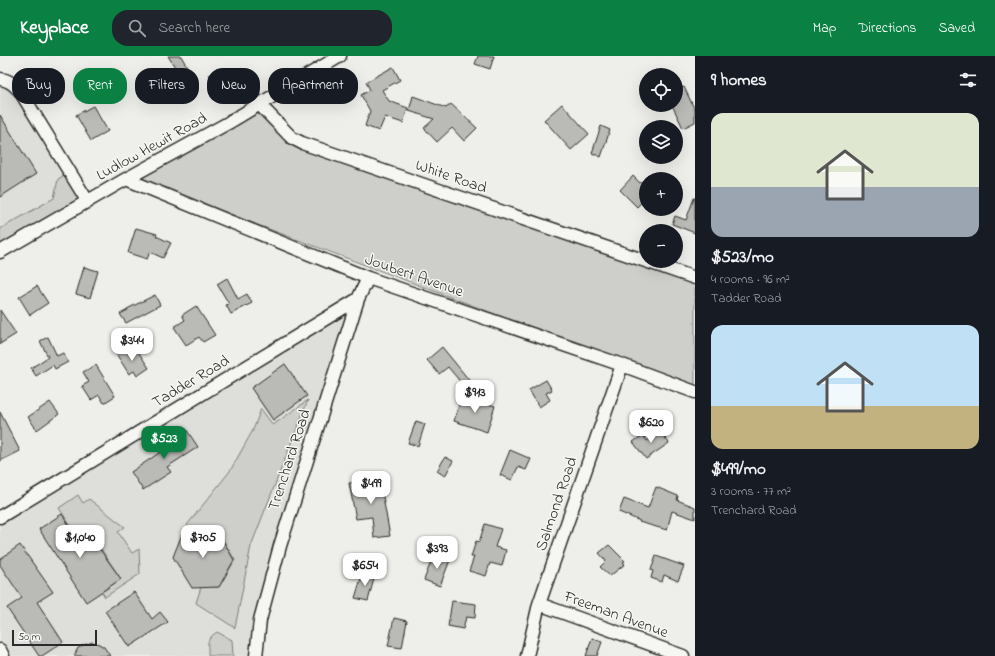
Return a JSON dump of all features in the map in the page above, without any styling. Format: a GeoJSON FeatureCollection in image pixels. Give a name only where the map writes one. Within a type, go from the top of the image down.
{"type":"FeatureCollection","features":[{"type":"Feature","properties":{"kind":"street","name":"Ludlow Hewit Road"},"geometry":{"type":"LineString","coordinates":[[260,103],[332,58]]}},
{"type":"Feature","properties":{"kind":"street"},"geometry":{"type":"LineString","coordinates":[[0,79],[12,83],[20,90],[88,202]]}},
{"type":"Feature","properties":{"kind":"street","name":"Ludlow Hewit Road"},"geometry":{"type":"LineString","coordinates":[[0,252],[259,104]]}},
{"type":"Feature","properties":{"kind":"street","name":"White Road"},"geometry":{"type":"LineString","coordinates":[[259,104],[292,138],[302,143],[695,278]]}},
{"type":"Feature","properties":{"kind":"street","name":"Joubert Avenue"},"geometry":{"type":"LineString","coordinates":[[126,179],[368,278],[622,365],[695,392]]}},
{"type":"Feature","properties":{"kind":"street","name":"Trenchard Road"},"geometry":{"type":"LineString","coordinates":[[256,656],[260,620],[280,546],[358,299],[368,278]]}},
{"type":"Feature","properties":{"kind":"street","name":"Tadder Road"},"geometry":{"type":"LineString","coordinates":[[0,517],[358,299]]}},
{"type":"Feature","properties":{"kind":"street","name":"Salmond Road"},"geometry":{"type":"LineString","coordinates":[[527,656],[539,604],[622,365]]}},
{"type":"Feature","properties":{"kind":"street","name":"Freeman Avenue"},"geometry":{"type":"LineString","coordinates":[[539,604],[683,656]]}},
{"type":"Feature","properties":{"kind":"street"},"geometry":{"type":"LineString","coordinates":[[0,650],[3,656]]}},
{"type":"Feature","properties":{"kind":"shaded area"},"geometry":{"type":"Polygon","coordinates":[[[0,82],[12,88],[12,104],[22,104],[84,201],[0,249],[0,82]]]}},
{"type":"Feature","properties":{"kind":"shaded area"},"geometry":{"type":"Polygon","coordinates":[[[257,114],[266,116],[290,141],[639,262],[639,268],[657,268],[695,281],[695,389],[133,178],[230,126],[257,114]]]}},
{"type":"Feature","properties":{"kind":"shaded area"},"geometry":{"type":"Polygon","coordinates":[[[63,176],[69,181],[80,200],[0,247],[0,229],[54,198],[58,179],[63,176]]]}},
{"type":"Feature","properties":{"kind":"shaded area"},"geometry":{"type":"Polygon","coordinates":[[[352,306],[254,656],[6,656],[0,646],[0,520],[352,306]]]}},
{"type":"Feature","properties":{"kind":"shaded area"},"geometry":{"type":"Polygon","coordinates":[[[308,400],[251,546],[235,628],[196,603],[201,587],[219,587],[235,560],[218,532],[194,533],[187,525],[230,471],[253,430],[261,409],[273,425],[308,400]]]}},
{"type":"Feature","properties":{"kind":"shaded area"},"geometry":{"type":"Polygon","coordinates":[[[78,495],[83,503],[89,499],[125,527],[118,532],[132,553],[139,549],[140,574],[105,597],[102,592],[121,579],[95,540],[84,547],[59,508],[78,495]]]}},
{"type":"Feature","properties":{"kind":"shaded area"},"geometry":{"type":"Polygon","coordinates":[[[217,632],[232,640],[233,656],[208,656],[209,640],[217,632]]]}},
{"type":"Feature","properties":{"kind":"building"},"geometry":{"type":"Polygon","coordinates":[[[168,56],[181,56],[188,68],[176,68],[168,56]]]}},
{"type":"Feature","properties":{"kind":"building"},"geometry":{"type":"Polygon","coordinates":[[[478,56],[494,56],[490,69],[475,64],[478,56]]]}},
{"type":"Feature","properties":{"kind":"building"},"geometry":{"type":"Polygon","coordinates":[[[393,67],[400,80],[382,90],[389,101],[408,108],[403,123],[385,117],[379,131],[365,126],[370,111],[361,95],[370,90],[366,82],[393,67]]]}},
{"type":"Feature","properties":{"kind":"building"},"geometry":{"type":"Polygon","coordinates":[[[683,87],[695,110],[695,122],[683,128],[683,120],[679,120],[675,112],[683,112],[683,87]]]}},
{"type":"Feature","properties":{"kind":"building"},"geometry":{"type":"Polygon","coordinates":[[[413,96],[446,108],[451,104],[477,128],[464,141],[452,128],[437,142],[424,128],[434,119],[409,111],[413,96]]]}},
{"type":"Feature","properties":{"kind":"building"},"geometry":{"type":"Polygon","coordinates":[[[562,104],[589,134],[571,150],[544,120],[562,104]]]}},
{"type":"Feature","properties":{"kind":"building"},"geometry":{"type":"Polygon","coordinates":[[[93,106],[108,131],[91,141],[76,115],[93,106]]]}},
{"type":"Feature","properties":{"kind":"building"},"geometry":{"type":"Polygon","coordinates":[[[0,115],[36,174],[0,197],[0,115]]]}},
{"type":"Feature","properties":{"kind":"building"},"geometry":{"type":"Polygon","coordinates":[[[601,126],[610,130],[601,157],[592,153],[601,126]]]}},
{"type":"Feature","properties":{"kind":"building"},"geometry":{"type":"Polygon","coordinates":[[[633,176],[639,182],[639,205],[637,207],[620,190],[633,176]]]}},
{"type":"Feature","properties":{"kind":"building"},"geometry":{"type":"Polygon","coordinates":[[[695,198],[695,233],[683,228],[683,224],[672,224],[675,216],[686,220],[695,198]]]}},
{"type":"Feature","properties":{"kind":"building"},"geometry":{"type":"Polygon","coordinates":[[[136,228],[157,234],[156,236],[171,243],[163,258],[150,252],[147,259],[128,253],[136,228]]]}},
{"type":"Feature","properties":{"kind":"building"},"geometry":{"type":"Polygon","coordinates":[[[84,267],[98,271],[90,298],[76,294],[84,267]]]}},
{"type":"Feature","properties":{"kind":"building"},"geometry":{"type":"Polygon","coordinates":[[[227,278],[238,299],[247,294],[252,303],[231,314],[226,305],[229,304],[217,284],[227,278]]]}},
{"type":"Feature","properties":{"kind":"building"},"geometry":{"type":"Polygon","coordinates":[[[37,286],[48,303],[30,315],[19,297],[37,286]]]}},
{"type":"Feature","properties":{"kind":"building"},"geometry":{"type":"Polygon","coordinates":[[[155,295],[160,305],[126,323],[120,314],[155,295]]]}},
{"type":"Feature","properties":{"kind":"building"},"geometry":{"type":"Polygon","coordinates":[[[196,306],[215,335],[203,342],[199,337],[186,345],[174,327],[185,320],[182,315],[196,306]]]}},
{"type":"Feature","properties":{"kind":"building"},"geometry":{"type":"Polygon","coordinates":[[[0,310],[16,334],[0,344],[0,310]]]}},
{"type":"Feature","properties":{"kind":"building"},"geometry":{"type":"Polygon","coordinates":[[[48,337],[57,356],[63,353],[68,362],[55,369],[53,365],[36,376],[31,368],[48,357],[40,341],[48,337]]]}},
{"type":"Feature","properties":{"kind":"building"},"geometry":{"type":"Polygon","coordinates":[[[124,347],[129,355],[137,350],[149,368],[137,376],[134,371],[129,374],[115,352],[124,347]]]}},
{"type":"Feature","properties":{"kind":"building"},"geometry":{"type":"Polygon","coordinates":[[[442,347],[469,380],[463,385],[448,367],[439,374],[427,360],[442,347]]]}},
{"type":"Feature","properties":{"kind":"building"},"geometry":{"type":"Polygon","coordinates":[[[285,364],[307,396],[273,420],[251,388],[285,364]]]}},
{"type":"Feature","properties":{"kind":"building"},"geometry":{"type":"Polygon","coordinates":[[[96,365],[115,396],[104,403],[99,395],[91,400],[82,386],[89,382],[83,372],[96,365]]]}},
{"type":"Feature","properties":{"kind":"building"},"geometry":{"type":"Polygon","coordinates":[[[546,380],[552,390],[546,393],[550,400],[539,407],[529,390],[546,380]]]}},
{"type":"Feature","properties":{"kind":"building"},"geometry":{"type":"Polygon","coordinates":[[[462,396],[495,406],[487,432],[454,421],[462,396]]]}},
{"type":"Feature","properties":{"kind":"building"},"geometry":{"type":"Polygon","coordinates":[[[50,402],[59,414],[37,430],[28,417],[50,402]]]}},
{"type":"Feature","properties":{"kind":"building"},"geometry":{"type":"Polygon","coordinates":[[[0,412],[20,451],[0,461],[0,412]]]}},
{"type":"Feature","properties":{"kind":"building"},"geometry":{"type":"Polygon","coordinates":[[[416,421],[425,424],[418,446],[408,443],[416,421]]]}},
{"type":"Feature","properties":{"kind":"building"},"geometry":{"type":"Polygon","coordinates":[[[186,429],[198,447],[167,467],[171,472],[143,490],[131,472],[165,449],[162,445],[186,429]]]}},
{"type":"Feature","properties":{"kind":"building"},"geometry":{"type":"Polygon","coordinates":[[[660,431],[669,443],[646,459],[633,442],[643,435],[647,441],[660,431]]]}},
{"type":"Feature","properties":{"kind":"building"},"geometry":{"type":"Polygon","coordinates":[[[510,450],[531,459],[526,470],[518,467],[512,480],[500,475],[510,450]]]}},
{"type":"Feature","properties":{"kind":"building"},"geometry":{"type":"Polygon","coordinates":[[[445,457],[453,461],[445,476],[437,471],[445,457]]]}},
{"type":"Feature","properties":{"kind":"building"},"geometry":{"type":"Polygon","coordinates":[[[380,480],[390,536],[374,538],[372,517],[356,519],[349,483],[380,480]]]}},
{"type":"Feature","properties":{"kind":"building"},"geometry":{"type":"Polygon","coordinates":[[[656,487],[678,496],[677,500],[695,507],[695,519],[672,511],[667,530],[639,522],[640,521],[619,512],[624,499],[648,508],[656,487]]]}},
{"type":"Feature","properties":{"kind":"building"},"geometry":{"type":"Polygon","coordinates":[[[62,514],[84,548],[94,541],[121,579],[86,602],[39,529],[62,514]]]}},
{"type":"Feature","properties":{"kind":"building"},"geometry":{"type":"Polygon","coordinates":[[[485,524],[501,529],[495,547],[506,550],[502,566],[490,563],[486,576],[469,571],[474,557],[471,557],[476,541],[479,542],[485,524]]]}},
{"type":"Feature","properties":{"kind":"building"},"geometry":{"type":"Polygon","coordinates":[[[218,532],[234,560],[219,587],[192,588],[173,557],[182,534],[218,532]]]}},
{"type":"Feature","properties":{"kind":"building"},"geometry":{"type":"Polygon","coordinates":[[[20,545],[53,592],[37,602],[63,642],[42,656],[39,656],[7,608],[22,598],[0,565],[0,559],[20,545]]]}},
{"type":"Feature","properties":{"kind":"building"},"geometry":{"type":"Polygon","coordinates":[[[609,545],[625,561],[623,562],[625,564],[610,576],[600,567],[606,561],[599,553],[609,545]]]}},
{"type":"Feature","properties":{"kind":"building"},"geometry":{"type":"Polygon","coordinates":[[[434,554],[450,560],[440,586],[424,580],[434,554]]]}},
{"type":"Feature","properties":{"kind":"building"},"geometry":{"type":"Polygon","coordinates":[[[656,556],[684,566],[678,581],[664,575],[662,582],[651,578],[653,571],[651,570],[656,556]]]}},
{"type":"Feature","properties":{"kind":"building"},"geometry":{"type":"Polygon","coordinates":[[[363,572],[375,575],[368,601],[355,598],[363,572]]]}},
{"type":"Feature","properties":{"kind":"building"},"geometry":{"type":"Polygon","coordinates":[[[134,592],[152,619],[160,612],[168,622],[129,647],[105,611],[134,592]]]}},
{"type":"Feature","properties":{"kind":"building"},"geometry":{"type":"Polygon","coordinates":[[[452,601],[476,604],[475,618],[466,617],[463,629],[448,626],[452,601]]]}},
{"type":"Feature","properties":{"kind":"building"},"geometry":{"type":"Polygon","coordinates":[[[394,618],[407,621],[402,648],[388,646],[394,618]]]}},
{"type":"Feature","properties":{"kind":"building"},"geometry":{"type":"Polygon","coordinates":[[[592,638],[602,642],[597,656],[586,656],[592,638]]]}},
{"type":"Feature","properties":{"kind":"building"},"geometry":{"type":"Polygon","coordinates":[[[93,642],[104,647],[110,656],[74,656],[78,648],[93,642]]]}}]}
